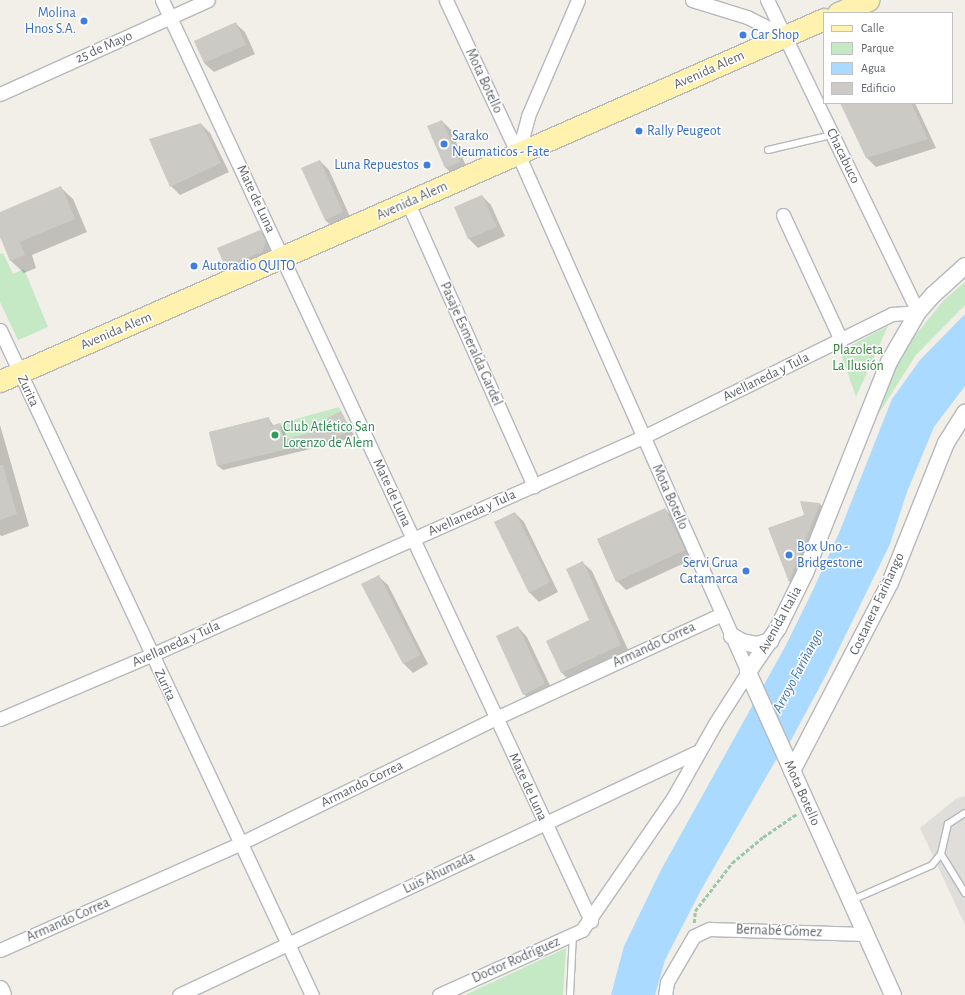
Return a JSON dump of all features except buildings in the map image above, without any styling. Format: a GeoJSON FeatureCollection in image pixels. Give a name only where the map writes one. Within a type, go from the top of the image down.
{"type":"FeatureCollection","features":[{"type":"Feature","properties":{"kind":"main road"},"geometry":{"type":"LineString","coordinates":[[840,12],[868,0]]}},
{"type":"Feature","properties":{"kind":"main road","name":"Avenida Alem"},"geometry":{"type":"LineString","coordinates":[[0,381],[284,258],[823,19]]}},
{"type":"Feature","properties":{"kind":"main road"},"geometry":{"type":"LineString","coordinates":[[0,990],[2,995]]}},
{"type":"Feature","properties":{"kind":"street","name":"Mate de Luna"},"geometry":{"type":"LineString","coordinates":[[162,0],[284,258],[591,921]]}},
{"type":"Feature","properties":{"kind":"street","name":"25 de Mayo"},"geometry":{"type":"LineString","coordinates":[[0,94],[208,0]]}},
{"type":"Feature","properties":{"kind":"street","name":"Mota Botello"},"geometry":{"type":"LineString","coordinates":[[446,0],[518,154],[789,765],[893,995]]}},
{"type":"Feature","properties":{"kind":"street"},"geometry":{"type":"LineString","coordinates":[[518,154],[528,116],[578,0]]}},
{"type":"Feature","properties":{"kind":"street"},"geometry":{"type":"LineString","coordinates":[[692,0],[747,17],[785,36]]}},
{"type":"Feature","properties":{"kind":"street","name":"Chacabuco"},"geometry":{"type":"LineString","coordinates":[[767,0],[918,312]]}},
{"type":"Feature","properties":{"kind":"street","name":"Pasaje Esmeralda Gardel"},"geometry":{"type":"LineString","coordinates":[[408,203],[534,486]]}},
{"type":"Feature","properties":{"kind":"street"},"geometry":{"type":"LineString","coordinates":[[783,215],[841,340]]}},
{"type":"Feature","properties":{"kind":"street","name":"Avenida Italia"},"geometry":{"type":"LineString","coordinates":[[591,921],[673,798],[699,751],[748,672],[770,641],[805,573],[889,362],[918,312],[933,295],[965,266]]}},
{"type":"Feature","properties":{"kind":"street","name":"Avellaneda y Tula"},"geometry":{"type":"LineString","coordinates":[[0,719],[151,655],[643,437],[892,314],[918,312]]}},
{"type":"Feature","properties":{"kind":"street","name":"Zurita"},"geometry":{"type":"LineString","coordinates":[[0,330],[239,844],[312,995]]}},
{"type":"Feature","properties":{"kind":"street","name":"Costanera Fariñango"},"geometry":{"type":"LineString","coordinates":[[789,765],[890,583],[946,443],[965,413]]}},
{"type":"Feature","properties":{"kind":"street","name":"Armando Correa"},"geometry":{"type":"LineString","coordinates":[[0,950],[239,844],[496,718],[722,614]]}},
{"type":"Feature","properties":{"kind":"street"},"geometry":{"type":"LineString","coordinates":[[732,636],[742,642],[757,645],[770,641]]}},
{"type":"Feature","properties":{"kind":"street","name":"Luis Ahumada"},"geometry":{"type":"LineString","coordinates":[[179,995],[288,945],[544,822],[699,751]]}},
{"type":"Feature","properties":{"kind":"street","name":"Doctor Rodríguez"},"geometry":{"type":"LineString","coordinates":[[439,995],[574,934],[582,930],[591,921]]}},
{"type":"Feature","properties":{"kind":"street","name":"Bernabé Gómez"},"geometry":{"type":"LineString","coordinates":[[694,936],[709,929],[865,934]]}},
{"type":"Feature","properties":{"kind":"street"},"geometry":{"type":"LineString","coordinates":[[665,995],[667,982],[694,936]]}},
{"type":"Feature","properties":{"kind":"lane"},"geometry":{"type":"LineString","coordinates":[[768,150],[832,135]]}},
{"type":"Feature","properties":{"kind":"lane"},"geometry":{"type":"LineString","coordinates":[[851,901],[932,865],[942,854],[948,824],[965,813]]}},
{"type":"Feature","properties":{"kind":"lane"},"geometry":{"type":"LineString","coordinates":[[942,854],[965,893]]}},
{"type":"Feature","properties":{"kind":"lane"},"geometry":{"type":"LineString","coordinates":[[570,995],[574,934]]}},
{"type":"Feature","properties":{"kind":"path"},"geometry":{"type":"LineString","coordinates":[[694,936],[695,911],[732,863],[763,837],[808,806]]}},
{"type":"Feature","properties":{"kind":"shaded area"},"geometry":{"type":"Polygon","coordinates":[[[965,796],[965,925],[920,828],[957,798],[965,796]]]}},
{"type":"Feature","properties":{"kind":"green space"},"geometry":{"type":"Polygon","coordinates":[[[3,253],[13,274],[24,269],[48,327],[18,340],[0,302],[0,254],[3,253]]]}},
{"type":"Feature","properties":{"kind":"green space"},"geometry":{"type":"Polygon","coordinates":[[[965,282],[965,305],[916,355],[874,421],[894,368],[909,343],[944,300],[965,282]]]}},
{"type":"Feature","properties":{"kind":"green space","name":"Plazoleta La Ilusión"},"geometry":{"type":"Polygon","coordinates":[[[888,326],[856,397],[840,351],[888,326]]]}},
{"type":"Feature","properties":{"kind":"green space","name":"Club Atlético San Lorenzo de Alem"},"geometry":{"type":"Polygon","coordinates":[[[339,407],[351,431],[336,438],[217,466],[209,432],[269,417],[271,426],[339,407]]]}},
{"type":"Feature","properties":{"kind":"green space"},"geometry":{"type":"Polygon","coordinates":[[[566,948],[563,995],[465,995],[566,948]]]}},
{"type":"Feature","properties":{"kind":"water","name":"Arroyo Fariñango"},"geometry":{"type":"Polygon","coordinates":[[[965,314],[965,386],[934,427],[907,492],[890,544],[826,675],[790,742],[777,758],[701,890],[665,960],[655,995],[611,995],[624,946],[661,870],[785,647],[813,590],[839,533],[892,399],[920,360],[965,314]]]}},
{"type":"Feature","properties":{"kind":"place","name":"Molina Hnos S.A."},"geometry":{"type":"Point","coordinates":[84,21]}},
{"type":"Feature","properties":{"kind":"place","name":"Car Shop"},"geometry":{"type":"Point","coordinates":[743,35]}},
{"type":"Feature","properties":{"kind":"place","name":"Rally Peugeot"},"geometry":{"type":"Point","coordinates":[639,131]}},
{"type":"Feature","properties":{"kind":"place","name":"Sarako Neumaticos - Fate"},"geometry":{"type":"Point","coordinates":[444,144]}},
{"type":"Feature","properties":{"kind":"place","name":"Luna Repuestos"},"geometry":{"type":"Point","coordinates":[427,165]}},
{"type":"Feature","properties":{"kind":"place","name":"Autoradio QUITO"},"geometry":{"type":"Point","coordinates":[194,266]}},
{"type":"Feature","properties":{"kind":"place","name":"Club Atlético San Lorenzo de Alem"},"geometry":{"type":"Point","coordinates":[275,435]}},
{"type":"Feature","properties":{"kind":"place","name":"Box Uno - Bridgestone"},"geometry":{"type":"Point","coordinates":[789,555]}},
{"type":"Feature","properties":{"kind":"place","name":"Servi Grua Catamarca"},"geometry":{"type":"Point","coordinates":[746,571]}}]}
